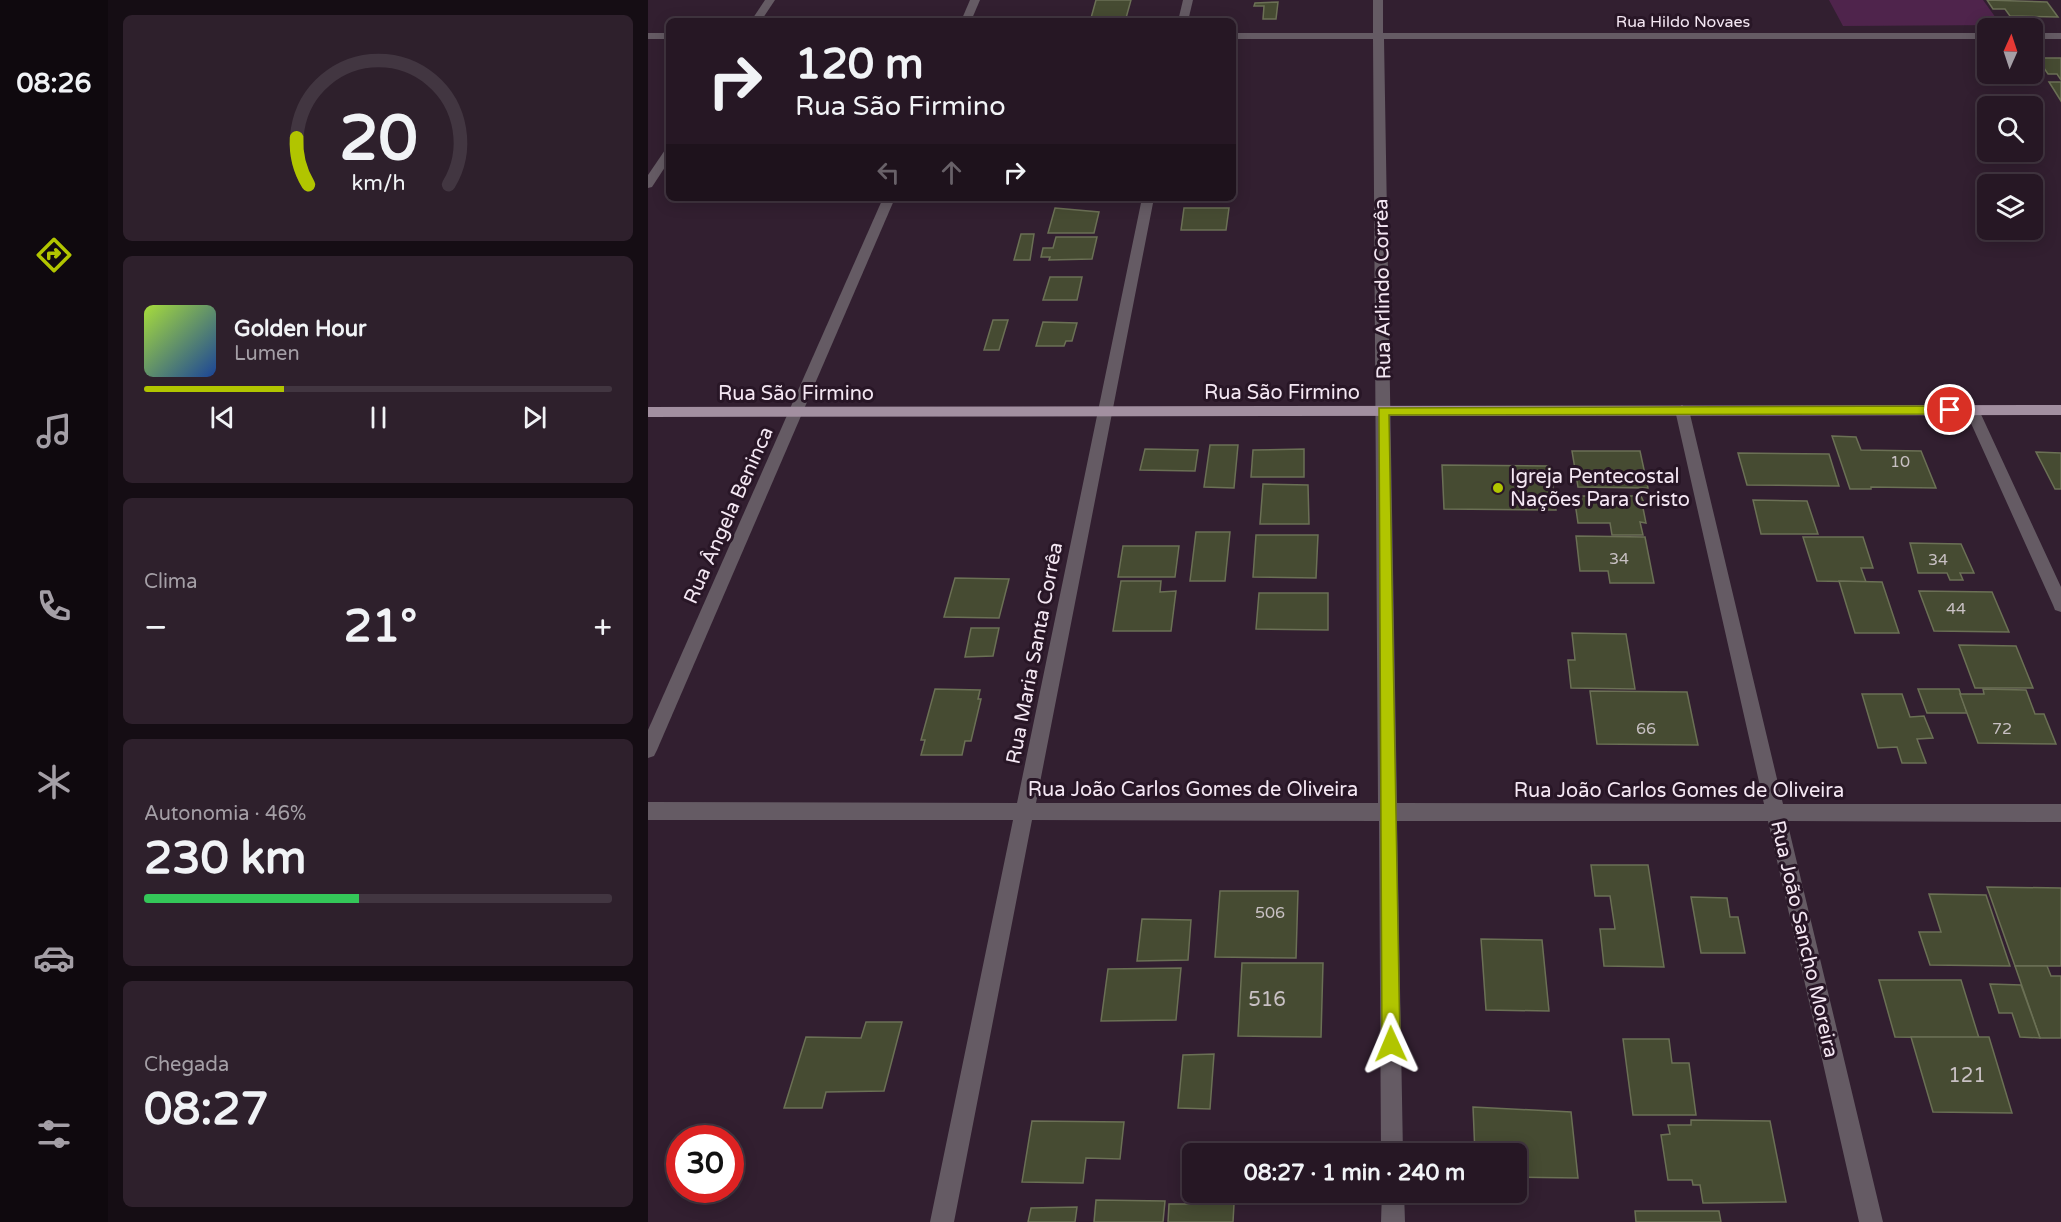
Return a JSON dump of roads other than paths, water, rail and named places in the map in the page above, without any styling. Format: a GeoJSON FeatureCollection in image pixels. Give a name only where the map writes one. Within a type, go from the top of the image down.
{"type":"FeatureCollection","features":[{"type":"Feature","properties":{"kind":"main road","name":"Rua São Firmino"},"geometry":{"type":"LineString","coordinates":[[648,412],[2061,410]]}},
{"type":"Feature","properties":{"kind":"street"},"geometry":{"type":"LineString","coordinates":[[758,18],[770,0]]}},
{"type":"Feature","properties":{"kind":"street"},"geometry":{"type":"LineString","coordinates":[[967,18],[975,0]]}},
{"type":"Feature","properties":{"kind":"street"},"geometry":{"type":"LineString","coordinates":[[1184,18],[1188,0]]}},
{"type":"Feature","properties":{"kind":"street","name":"Rua Arlindo Corrêa"},"geometry":{"type":"LineString","coordinates":[[1378,0],[1392,1143]]}},
{"type":"Feature","properties":{"kind":"street"},"geometry":{"type":"LineString","coordinates":[[648,36],[666,36]]}},
{"type":"Feature","properties":{"kind":"street","name":"Rua Hildo Novaes"},"geometry":{"type":"LineString","coordinates":[[1236,36],[1977,36]]}},
{"type":"Feature","properties":{"kind":"street"},"geometry":{"type":"LineString","coordinates":[[2043,36],[2061,36]]}},
{"type":"Feature","properties":{"kind":"street"},"geometry":{"type":"LineString","coordinates":[[648,184],[666,157]]}},
{"type":"Feature","properties":{"kind":"street","name":"Rua Ângela Beninca"},"geometry":{"type":"LineString","coordinates":[[648,750],[888,201]]}},
{"type":"Feature","properties":{"kind":"street","name":"Rua Maria Santa Corrêa"},"geometry":{"type":"LineString","coordinates":[[942,1222],[1147,201]]}},
{"type":"Feature","properties":{"kind":"street","name":"Rua João Sancho Moreira"},"geometry":{"type":"LineString","coordinates":[[1682,410],[1870,1222]]}},
{"type":"Feature","properties":{"kind":"street"},"geometry":{"type":"LineString","coordinates":[[1972,410],[2061,605]]}},
{"type":"Feature","properties":{"kind":"street","name":"Rua João Carlos Gomes de Oliveira"},"geometry":{"type":"LineString","coordinates":[[648,811],[2061,813]]}},
{"type":"Feature","properties":{"kind":"street"},"geometry":{"type":"LineString","coordinates":[[1393,1203],[1393,1222]]}},
{"type":"Feature","properties":{"kind":"place","name":"Igreja Pentecostal Nações Para Cristo"},"geometry":{"type":"Point","coordinates":[1498,488]}}]}
